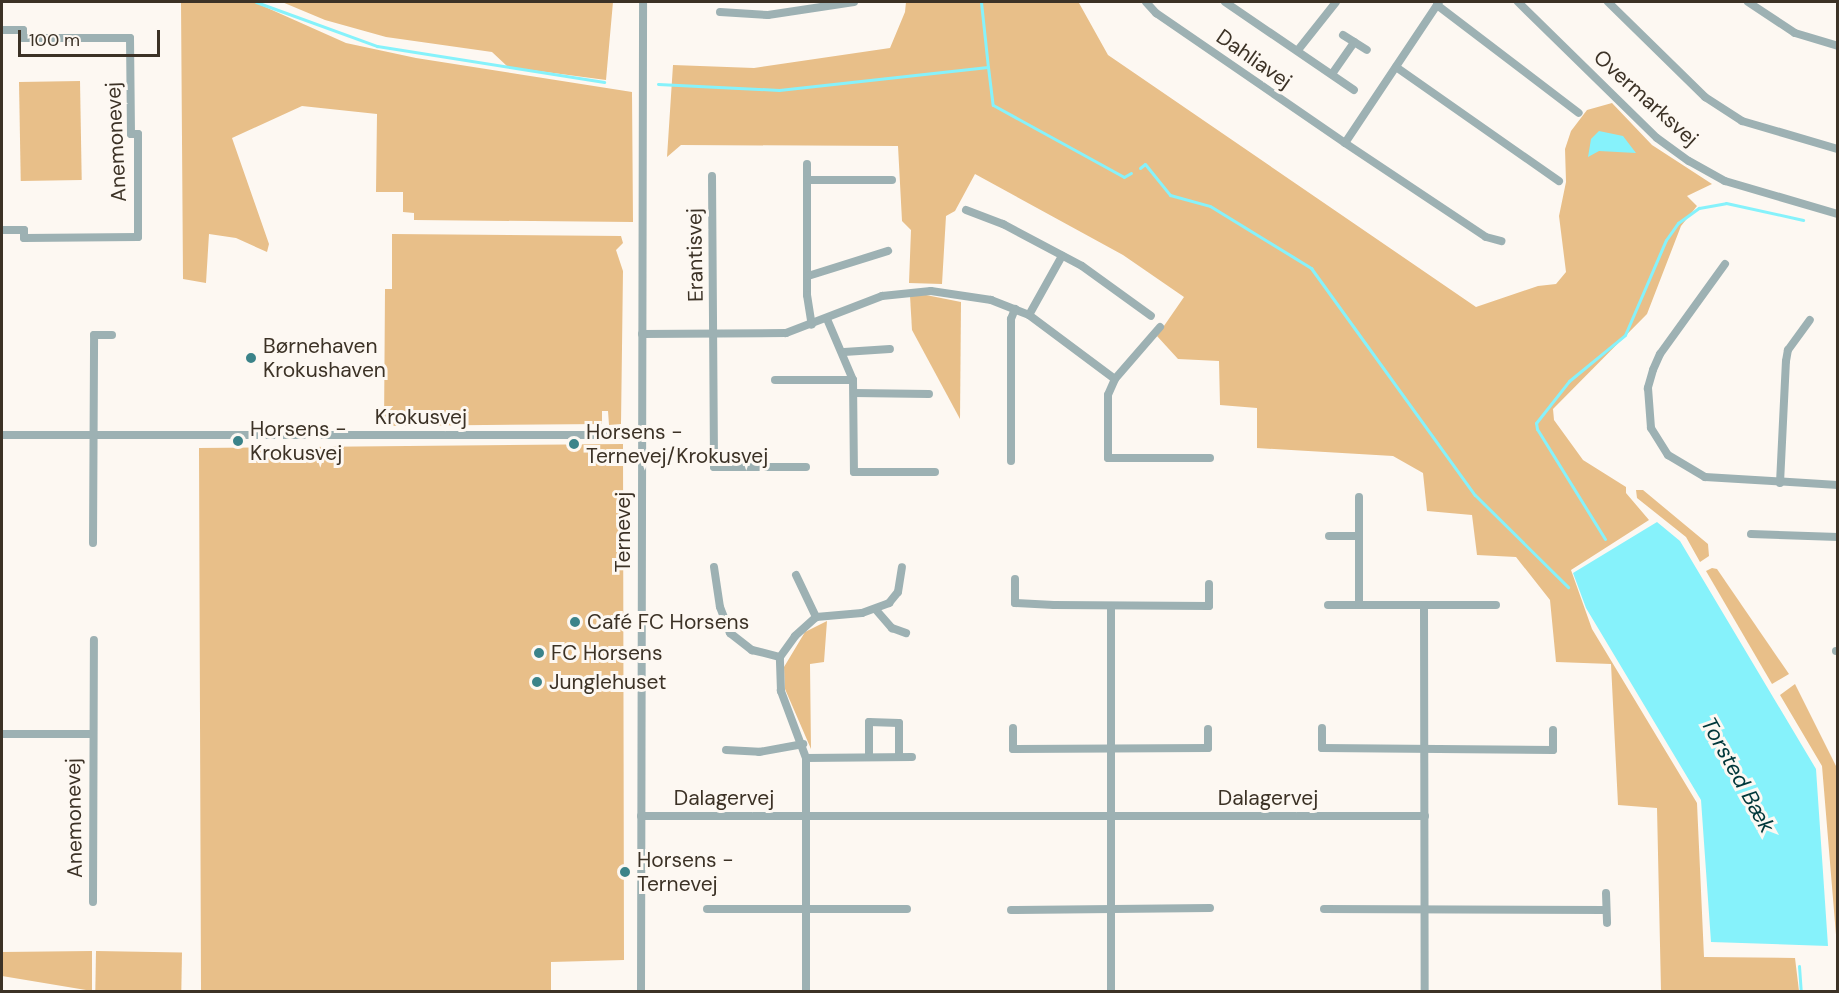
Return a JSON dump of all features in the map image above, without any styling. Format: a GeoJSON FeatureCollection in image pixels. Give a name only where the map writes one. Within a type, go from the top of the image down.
{"type":"FeatureCollection","features":[{"type":"Feature","properties":{"kind":"street","name":"Ternevej"},"geometry":{"type":"LineString","coordinates":[[641,992],[643,2]]}},
{"type":"Feature","properties":{"kind":"street"},"geometry":{"type":"LineString","coordinates":[[742,2],[742,13]]}},
{"type":"Feature","properties":{"kind":"street"},"geometry":{"type":"LineString","coordinates":[[720,12],[768,15],[854,2]]}},
{"type":"Feature","properties":{"kind":"street","name":"Dahliavej"},"geometry":{"type":"LineString","coordinates":[[1146,2],[1345,143],[1486,237],[1501,241]]}},
{"type":"Feature","properties":{"kind":"street"},"geometry":{"type":"LineString","coordinates":[[1226,2],[1354,90]]}},
{"type":"Feature","properties":{"kind":"street"},"geometry":{"type":"LineString","coordinates":[[1298,50],[1336,2]]}},
{"type":"Feature","properties":{"kind":"street","name":"Overmarksvej"},"geometry":{"type":"LineString","coordinates":[[1518,2],[1657,138],[1689,161],[1725,181],[1838,214]]}},
{"type":"Feature","properties":{"kind":"street"},"geometry":{"type":"LineString","coordinates":[[1608,2],[1706,97],[1742,121],[1838,150]]}},
{"type":"Feature","properties":{"kind":"street"},"geometry":{"type":"LineString","coordinates":[[1749,2],[1795,33],[1838,46]]}},
{"type":"Feature","properties":{"kind":"street"},"geometry":{"type":"LineString","coordinates":[[1345,143],[1438,3],[1579,113]]}},
{"type":"Feature","properties":{"kind":"street","name":"Anemonevej"},"geometry":{"type":"LineString","coordinates":[[2,30],[23,30],[23,38],[130,38],[131,134],[138,134],[138,237],[24,238],[24,230],[2,230]]}},
{"type":"Feature","properties":{"kind":"street"},"geometry":{"type":"LineString","coordinates":[[1343,35],[1367,50]]}},
{"type":"Feature","properties":{"kind":"street"},"geometry":{"type":"LineString","coordinates":[[1332,74],[1354,42]]}},
{"type":"Feature","properties":{"kind":"street"},"geometry":{"type":"LineString","coordinates":[[1396,67],[1559,181]]}},
{"type":"Feature","properties":{"kind":"street"},"geometry":{"type":"LineString","coordinates":[[807,164],[808,276],[812,325]]}},
{"type":"Feature","properties":{"kind":"street","name":"Erantisvej"},"geometry":{"type":"LineString","coordinates":[[712,176],[714,467],[806,467]]}},
{"type":"Feature","properties":{"kind":"street"},"geometry":{"type":"LineString","coordinates":[[807,180],[892,180]]}},
{"type":"Feature","properties":{"kind":"street"},"geometry":{"type":"LineString","coordinates":[[966,210],[1004,224],[1102,279],[1150,316]]}},
{"type":"Feature","properties":{"kind":"street"},"geometry":{"type":"LineString","coordinates":[[808,276],[888,251]]}},
{"type":"Feature","properties":{"kind":"street"},"geometry":{"type":"LineString","coordinates":[[1029,315],[1062,256]]}},
{"type":"Feature","properties":{"kind":"street"},"geometry":{"type":"LineString","coordinates":[[1725,264],[1660,354],[1648,388],[1651,428],[1668,455],[1706,477],[1838,485]]}},
{"type":"Feature","properties":{"kind":"street","name":"Erantisvej"},"geometry":{"type":"LineString","coordinates":[[642,334],[786,333],[812,325],[882,296],[905,291],[955,294],[1015,309],[1029,315],[1114,379]]}},
{"type":"Feature","properties":{"kind":"street"},"geometry":{"type":"LineString","coordinates":[[1011,461],[1011,319],[1015,309]]}},
{"type":"Feature","properties":{"kind":"street"},"geometry":{"type":"LineString","coordinates":[[827,319],[844,352],[853,380],[854,472],[935,472]]}},
{"type":"Feature","properties":{"kind":"street"},"geometry":{"type":"LineString","coordinates":[[1780,483],[1788,350],[1810,320]]}},
{"type":"Feature","properties":{"kind":"street"},"geometry":{"type":"LineString","coordinates":[[1160,327],[1114,379],[1107,402],[1108,458],[1210,458]]}},
{"type":"Feature","properties":{"kind":"street"},"geometry":{"type":"LineString","coordinates":[[93,543],[94,335],[112,335]]}},
{"type":"Feature","properties":{"kind":"street"},"geometry":{"type":"LineString","coordinates":[[844,352],[890,349]]}},
{"type":"Feature","properties":{"kind":"street"},"geometry":{"type":"LineString","coordinates":[[775,380],[853,380]]}},
{"type":"Feature","properties":{"kind":"street"},"geometry":{"type":"LineString","coordinates":[[854,393],[929,394]]}},
{"type":"Feature","properties":{"kind":"street","name":"Krokusvej"},"geometry":{"type":"LineString","coordinates":[[2,435],[641,435]]}},
{"type":"Feature","properties":{"kind":"street"},"geometry":{"type":"LineString","coordinates":[[1359,497],[1359,605]]}},
{"type":"Feature","properties":{"kind":"street"},"geometry":{"type":"LineString","coordinates":[[1751,534],[1838,537]]}},
{"type":"Feature","properties":{"kind":"street"},"geometry":{"type":"LineString","coordinates":[[1329,536],[1359,536]]}},
{"type":"Feature","properties":{"kind":"street"},"geometry":{"type":"LineString","coordinates":[[714,567],[720,607],[730,633],[752,650],[780,657]]}},
{"type":"Feature","properties":{"kind":"street"},"geometry":{"type":"LineString","coordinates":[[806,992],[806,758],[803,744],[781,691],[780,657],[795,636],[816,617],[877,610],[898,592],[902,567]]}},
{"type":"Feature","properties":{"kind":"street"},"geometry":{"type":"LineString","coordinates":[[796,575],[816,617]]}},
{"type":"Feature","properties":{"kind":"street"},"geometry":{"type":"LineString","coordinates":[[1015,579],[1015,603],[1111,606],[1209,606],[1209,584]]}},
{"type":"Feature","properties":{"kind":"street"},"geometry":{"type":"LineString","coordinates":[[1328,605],[1496,605]]}},
{"type":"Feature","properties":{"kind":"street"},"geometry":{"type":"LineString","coordinates":[[1424,605],[1425,992]]}},
{"type":"Feature","properties":{"kind":"street"},"geometry":{"type":"LineString","coordinates":[[1111,606],[1111,992]]}},
{"type":"Feature","properties":{"kind":"street"},"geometry":{"type":"LineString","coordinates":[[877,610],[892,628],[906,633]]}},
{"type":"Feature","properties":{"kind":"street","name":"Anemonevej"},"geometry":{"type":"LineString","coordinates":[[93,902],[91,735],[94,640]]}},
{"type":"Feature","properties":{"kind":"street"},"geometry":{"type":"LineString","coordinates":[[869,757],[869,722],[899,723],[899,757]]}},
{"type":"Feature","properties":{"kind":"street"},"geometry":{"type":"LineString","coordinates":[[1013,728],[1013,748],[1208,748],[1208,729]]}},
{"type":"Feature","properties":{"kind":"street"},"geometry":{"type":"LineString","coordinates":[[1323,728],[1322,748],[1553,750],[1553,729]]}},
{"type":"Feature","properties":{"kind":"street","name":"Anemonevej"},"geometry":{"type":"LineString","coordinates":[[2,734],[91,735]]}},
{"type":"Feature","properties":{"kind":"street"},"geometry":{"type":"LineString","coordinates":[[726,750],[759,752],[803,744]]}},
{"type":"Feature","properties":{"kind":"street"},"geometry":{"type":"LineString","coordinates":[[806,758],[912,757]]}},
{"type":"Feature","properties":{"kind":"street","name":"Dalagervej"},"geometry":{"type":"LineString","coordinates":[[641,816],[1425,816]]}},
{"type":"Feature","properties":{"kind":"street"},"geometry":{"type":"LineString","coordinates":[[1606,893],[1606,923]]}},
{"type":"Feature","properties":{"kind":"street"},"geometry":{"type":"LineString","coordinates":[[1011,910],[1210,908]]}},
{"type":"Feature","properties":{"kind":"street"},"geometry":{"type":"LineString","coordinates":[[707,909],[907,909]]}},
{"type":"Feature","properties":{"kind":"street"},"geometry":{"type":"LineString","coordinates":[[1324,909],[1606,910]]}},
{"type":"Feature","properties":{"kind":"shaded area"},"geometry":{"type":"Polygon","coordinates":[[[181,2],[254,2],[346,43],[416,58],[632,92],[633,222],[414,220],[414,213],[403,212],[403,192],[376,192],[377,114],[302,106],[232,138],[269,244],[267,252],[236,238],[209,234],[206,283],[183,279],[181,2]]]}},
{"type":"Feature","properties":{"kind":"shaded area"},"geometry":{"type":"Polygon","coordinates":[[[282,2],[613,2],[606,80],[508,67],[492,52],[386,37],[325,20],[282,2]]]}},
{"type":"Feature","properties":{"kind":"shaded area"},"geometry":{"type":"Polygon","coordinates":[[[906,2],[1079,3],[1108,55],[1476,307],[1538,286],[1556,284],[1566,272],[1559,216],[1566,182],[1565,149],[1571,131],[1587,110],[1612,103],[1652,145],[1712,184],[1687,196],[1697,206],[1681,226],[1647,314],[1553,409],[1554,420],[1583,460],[1626,487],[1626,493],[1649,520],[1571,570],[1592,629],[1697,803],[1704,957],[1795,958],[1799,991],[1661,991],[1657,808],[1618,805],[1611,664],[1556,662],[1550,600],[1516,557],[1477,555],[1472,515],[1427,511],[1423,473],[1393,456],[1257,448],[1257,408],[1220,405],[1219,361],[1178,359],[1157,336],[1184,297],[1123,255],[975,174],[955,211],[946,216],[942,284],[909,283],[911,230],[902,221],[898,146],[681,145],[667,157],[673,65],[754,68],[890,48],[905,12],[906,2]]]}},
{"type":"Feature","properties":{"kind":"shaded area"},"geometry":{"type":"Polygon","coordinates":[[[80,81],[82,180],[21,181],[19,82],[80,81]]]}},
{"type":"Feature","properties":{"kind":"shaded area"},"geometry":{"type":"Polygon","coordinates":[[[392,234],[621,236],[623,243],[616,250],[623,271],[621,424],[609,425],[608,411],[602,411],[602,424],[384,426],[385,289],[392,289],[392,234]]]}},
{"type":"Feature","properties":{"kind":"shaded area"},"geometry":{"type":"Polygon","coordinates":[[[926,295],[961,302],[960,419],[912,330],[910,296],[926,295]]]}},
{"type":"Feature","properties":{"kind":"shaded area"},"geometry":{"type":"Polygon","coordinates":[[[623,444],[624,960],[551,962],[551,991],[201,991],[199,448],[623,444]]]}},
{"type":"Feature","properties":{"kind":"shaded area"},"geometry":{"type":"Polygon","coordinates":[[[1636,490],[1643,490],[1708,544],[1709,556],[1700,562],[1686,537],[1637,498],[1636,490]]]}},
{"type":"Feature","properties":{"kind":"shaded area"},"geometry":{"type":"Polygon","coordinates":[[[1712,568],[1717,569],[1789,674],[1772,684],[1706,571],[1712,568]]]}},
{"type":"Feature","properties":{"kind":"shaded area"},"geometry":{"type":"Polygon","coordinates":[[[827,621],[824,662],[810,664],[811,749],[785,689],[784,667],[805,632],[827,621]]]}},
{"type":"Feature","properties":{"kind":"shaded area"},"geometry":{"type":"Polygon","coordinates":[[[1795,684],[1837,768],[1837,947],[1822,766],[1780,695],[1795,684]]]}},
{"type":"Feature","properties":{"kind":"shaded area"},"geometry":{"type":"Polygon","coordinates":[[[92,951],[92,991],[2,976],[2,952],[92,951]]]}},
{"type":"Feature","properties":{"kind":"shaded area"},"geometry":{"type":"Polygon","coordinates":[[[96,951],[182,953],[181,992],[95,991],[96,951]]]}},
{"type":"Feature","properties":{"kind":"water"},"geometry":{"type":"Polygon","coordinates":[[[1599,131],[1623,136],[1636,153],[1599,151],[1588,157],[1591,139],[1599,131]]]}},
{"type":"Feature","properties":{"kind":"water"},"geometry":{"type":"Polygon","coordinates":[[[1657,522],[1680,541],[1816,769],[1828,946],[1711,942],[1701,800],[1586,608],[1573,573],[1657,522]]]}},
{"type":"Feature","properties":{"kind":"waterway"},"geometry":{"type":"LineString","coordinates":[[256,2],[377,46],[604,82]]}},
{"type":"Feature","properties":{"kind":"waterway"},"geometry":{"type":"LineString","coordinates":[[981,2],[988,67]]}},
{"type":"Feature","properties":{"kind":"waterway"},"geometry":{"type":"LineString","coordinates":[[658,84],[779,90],[988,67],[993,105],[1124,177],[1131,173]]}},
{"type":"Feature","properties":{"kind":"waterway"},"geometry":{"type":"LineString","coordinates":[[1140,168],[1145,164],[1170,195],[1210,206],[1311,268],[1475,495],[1568,587]]}},
{"type":"Feature","properties":{"kind":"waterway","name":"Torsted Bæk"},"geometry":{"type":"LineString","coordinates":[[1605,539],[1537,429],[1536,423],[1569,381],[1625,335],[1666,240],[1678,223],[1699,208],[1726,203],[1803,220]]}},
{"type":"Feature","properties":{"kind":"waterway","name":"Torsted Bæk"},"geometry":{"type":"LineString","coordinates":[[1799,966],[1801,992]]}},
{"type":"Feature","properties":{"kind":"place","name":"Børnehaven Krokushaven"},"geometry":{"type":"Point","coordinates":[251,358]}},
{"type":"Feature","properties":{"kind":"place","name":"Horsens - Krokusvej"},"geometry":{"type":"Point","coordinates":[238,441]}},
{"type":"Feature","properties":{"kind":"place","name":"Horsens - Ternevej/Krokusvej"},"geometry":{"type":"Point","coordinates":[574,444]}},
{"type":"Feature","properties":{"kind":"place","name":"Café FC Horsens"},"geometry":{"type":"Point","coordinates":[575,622]}},
{"type":"Feature","properties":{"kind":"place","name":"FC Horsens"},"geometry":{"type":"Point","coordinates":[539,653]}},
{"type":"Feature","properties":{"kind":"place","name":"Junglehuset"},"geometry":{"type":"Point","coordinates":[537,682]}},
{"type":"Feature","properties":{"kind":"place","name":"Horsens - Ternevej"},"geometry":{"type":"Point","coordinates":[625,872]}}]}
